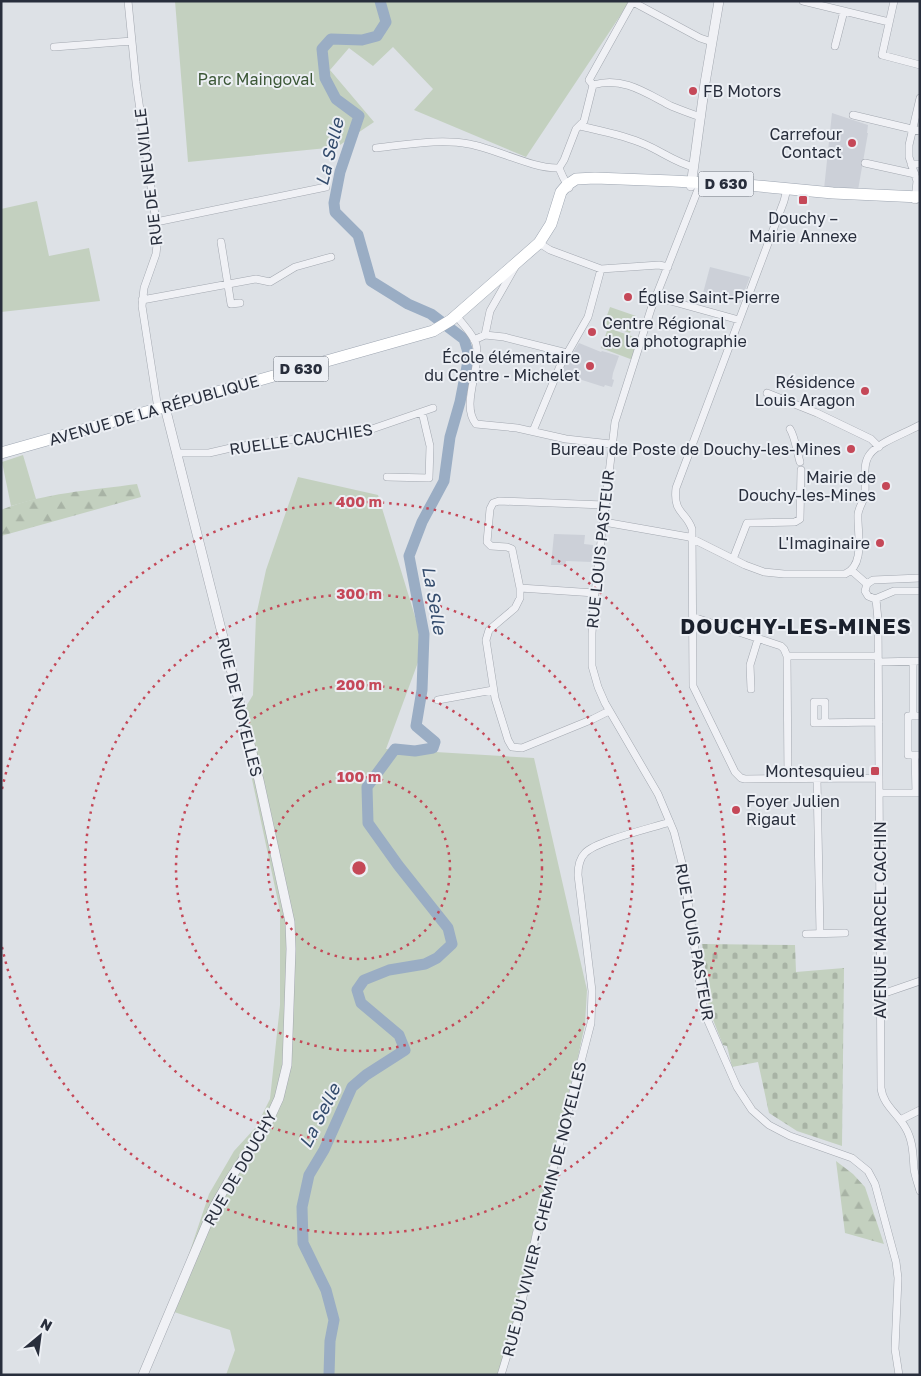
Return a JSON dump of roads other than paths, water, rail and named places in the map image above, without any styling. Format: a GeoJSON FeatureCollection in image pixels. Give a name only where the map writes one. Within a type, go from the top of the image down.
{"type":"FeatureCollection","features":[{"type":"Feature","properties":{"kind":"main road","name":"D 630"},"geometry":{"type":"LineString","coordinates":[[569,187],[574,180],[589,178],[918,199]]}},
{"type":"Feature","properties":{"kind":"main road","name":"AVENUE DE LA RÉPUBLIQUE"},"geometry":{"type":"LineString","coordinates":[[1,453],[426,334],[437,329],[453,318],[539,243],[546,234],[561,192],[569,187]]}},
{"type":"Feature","properties":{"kind":"street","name":"RUE DE NEUVILLE"},"geometry":{"type":"LineString","coordinates":[[128,1],[136,82],[158,236],[157,250],[144,288],[142,315],[162,408]]}},
{"type":"Feature","properties":{"kind":"street"},"geometry":{"type":"LineString","coordinates":[[696,184],[694,167],[700,117],[719,1]]}},
{"type":"Feature","properties":{"kind":"street"},"geometry":{"type":"LineString","coordinates":[[803,1],[889,22]]}},
{"type":"Feature","properties":{"kind":"street"},"geometry":{"type":"LineString","coordinates":[[894,1],[882,55],[920,65]]}},
{"type":"Feature","properties":{"kind":"street"},"geometry":{"type":"LineString","coordinates":[[593,85],[589,80],[633,2],[700,38],[712,42]]}},
{"type":"Feature","properties":{"kind":"street"},"geometry":{"type":"LineString","coordinates":[[835,46],[844,11]]}},
{"type":"Feature","properties":{"kind":"street"},"geometry":{"type":"LineString","coordinates":[[54,48],[132,41]]}},
{"type":"Feature","properties":{"kind":"street"},"geometry":{"type":"LineString","coordinates":[[593,85],[615,83],[633,86],[672,106],[700,117]]}},
{"type":"Feature","properties":{"kind":"street"},"geometry":{"type":"LineString","coordinates":[[559,168],[564,160],[574,132],[585,118],[593,85]]}},
{"type":"Feature","properties":{"kind":"street"},"geometry":{"type":"LineString","coordinates":[[918,199],[909,145],[916,130],[920,98]]}},
{"type":"Feature","properties":{"kind":"street"},"geometry":{"type":"LineString","coordinates":[[853,115],[916,130]]}},
{"type":"Feature","properties":{"kind":"street"},"geometry":{"type":"LineString","coordinates":[[580,126],[610,132],[638,142],[685,165],[694,167]]}},
{"type":"Feature","properties":{"kind":"street"},"geometry":{"type":"LineString","coordinates":[[376,148],[458,142],[480,146],[547,167],[559,168]]}},
{"type":"Feature","properties":{"kind":"street"},"geometry":{"type":"LineString","coordinates":[[865,163],[915,174]]}},
{"type":"Feature","properties":{"kind":"street"},"geometry":{"type":"LineString","coordinates":[[911,164],[920,164]]}},
{"type":"Feature","properties":{"kind":"street"},"geometry":{"type":"LineString","coordinates":[[559,168],[569,187]]}},
{"type":"Feature","properties":{"kind":"street","name":"RUE LOUIS PASTEUR"},"geometry":{"type":"LineString","coordinates":[[696,184],[617,416],[611,444],[604,505],[604,522],[601,532],[591,640],[592,666],[598,687],[609,711],[658,794],[670,822],[683,866],[706,1017],[736,1087],[752,1110],[774,1128],[796,1138],[844,1154],[868,1171],[875,1184],[895,1256],[898,1278],[895,1349],[899,1375]]}},
{"type":"Feature","properties":{"kind":"street"},"geometry":{"type":"LineString","coordinates":[[156,222],[326,187]]}},
{"type":"Feature","properties":{"kind":"street"},"geometry":{"type":"LineString","coordinates":[[786,192],[677,484],[677,506],[691,524],[694,688],[735,772],[741,778],[879,778]]}},
{"type":"Feature","properties":{"kind":"street"},"geometry":{"type":"LineString","coordinates":[[220,242],[231,304],[240,303]]}},
{"type":"Feature","properties":{"kind":"street"},"geometry":{"type":"LineString","coordinates":[[539,243],[550,250],[600,269],[659,265],[668,267]]}},
{"type":"Feature","properties":{"kind":"street"},"geometry":{"type":"LineString","coordinates":[[142,300],[256,279],[270,282],[294,267],[331,258]]}},
{"type":"Feature","properties":{"kind":"street","name":"AVENUE DE LA RÉPUBLIQUE"},"geometry":{"type":"LineString","coordinates":[[485,335],[485,329],[492,308],[507,285],[517,263]]}},
{"type":"Feature","properties":{"kind":"street"},"geometry":{"type":"LineString","coordinates":[[533,431],[549,390],[567,353],[588,318],[600,269]]}},
{"type":"Feature","properties":{"kind":"street"},"geometry":{"type":"LineString","coordinates":[[656,297],[739,320]]}},
{"type":"Feature","properties":{"kind":"street"},"geometry":{"type":"LineString","coordinates":[[453,318],[474,340],[477,357],[471,405],[473,421],[476,424],[480,426],[517,428],[566,438],[611,444]]}},
{"type":"Feature","properties":{"kind":"street"},"geometry":{"type":"LineString","coordinates":[[474,340],[485,335],[504,337],[567,353]]}},
{"type":"Feature","properties":{"kind":"street"},"geometry":{"type":"LineString","coordinates":[[767,393],[817,413],[873,440],[879,447]]}},
{"type":"Feature","properties":{"kind":"street","name":"RUE DE NOYELLES"},"geometry":{"type":"LineString","coordinates":[[162,408],[177,453],[257,771],[288,915],[292,942],[289,1010]]}},
{"type":"Feature","properties":{"kind":"street","name":"RUELLE CAUCHIES"},"geometry":{"type":"LineString","coordinates":[[177,453],[209,453],[235,447],[372,429],[433,408]]}},
{"type":"Feature","properties":{"kind":"street"},"geometry":{"type":"LineString","coordinates":[[387,477],[429,478],[430,446],[422,412]]}},
{"type":"Feature","properties":{"kind":"street"},"geometry":{"type":"LineString","coordinates":[[604,522],[692,539],[759,570],[779,574],[844,574],[851,570],[858,556],[858,512],[865,496],[866,464],[871,453],[920,425]]}},
{"type":"Feature","properties":{"kind":"street"},"geometry":{"type":"LineString","coordinates":[[734,559],[747,524],[795,522],[800,519],[801,466],[794,436],[790,429]]}},
{"type":"Feature","properties":{"kind":"street"},"geometry":{"type":"LineString","coordinates":[[604,505],[497,501],[493,503],[490,509],[488,544],[512,549],[520,588],[520,598],[516,606],[491,627],[486,635],[493,690],[508,740],[514,748],[522,748],[609,711]]}},
{"type":"Feature","properties":{"kind":"street"},"geometry":{"type":"LineString","coordinates":[[851,570],[867,584]]}},
{"type":"Feature","properties":{"kind":"street"},"geometry":{"type":"LineString","coordinates":[[920,578],[872,580],[865,588],[870,598],[894,592],[920,591]]}},
{"type":"Feature","properties":{"kind":"street"},"geometry":{"type":"LineString","coordinates":[[878,580],[884,587],[879,597]]}},
{"type":"Feature","properties":{"kind":"street"},"geometry":{"type":"LineString","coordinates":[[520,588],[595,593]]}},
{"type":"Feature","properties":{"kind":"street","name":"AVENUE MARCEL CACHIN"},"geometry":{"type":"LineString","coordinates":[[879,597],[882,1094],[888,1106],[910,1136],[914,1168],[920,1191]]}},
{"type":"Feature","properties":{"kind":"street"},"geometry":{"type":"LineString","coordinates":[[693,617],[783,648],[787,656],[788,779]]}},
{"type":"Feature","properties":{"kind":"street"},"geometry":{"type":"LineString","coordinates":[[751,689],[750,665],[758,639]]}},
{"type":"Feature","properties":{"kind":"street"},"geometry":{"type":"LineString","coordinates":[[787,656],[916,662],[916,716],[908,716],[908,755],[918,755],[918,793],[879,793]]}},
{"type":"Feature","properties":{"kind":"street"},"geometry":{"type":"LineString","coordinates":[[438,700],[493,690]]}},
{"type":"Feature","properties":{"kind":"street"},"geometry":{"type":"LineString","coordinates":[[825,723],[879,722]]}},
{"type":"Feature","properties":{"kind":"street"},"geometry":{"type":"LineString","coordinates":[[817,779],[820,933]]}},
{"type":"Feature","properties":{"kind":"street","name":"RUE DU VIVIER - CHEMIN DE NOYELLES"},"geometry":{"type":"LineString","coordinates":[[501,1375],[518,1321],[536,1234],[592,1017],[593,996],[579,866],[580,859],[585,852],[600,844],[670,822]]}},
{"type":"Feature","properties":{"kind":"street"},"geometry":{"type":"LineString","coordinates":[[806,934],[845,933]]}},
{"type":"Feature","properties":{"kind":"street"},"geometry":{"type":"LineString","coordinates":[[880,993],[920,981]]}},
{"type":"Feature","properties":{"kind":"street","name":"RUE DE DOUCHY"},"geometry":{"type":"LineString","coordinates":[[143,1375],[214,1207],[230,1179],[268,1122],[277,1104],[287,1065],[289,1010]]}},
{"type":"Feature","properties":{"kind":"street"},"geometry":{"type":"LineString","coordinates":[[900,1120],[920,1110]]}},
{"type":"Feature","properties":{"kind":"waterway","name":"La Selle"},"geometry":{"type":"LineString","coordinates":[[329,1375],[330,1341],[334,1320],[326,1290],[303,1243],[302,1207],[309,1175],[324,1150],[352,1087],[366,1075],[405,1050],[399,1035],[361,1003],[357,990],[364,980],[389,970],[425,964],[437,958],[452,944],[448,928],[398,865],[368,823],[367,787],[395,749],[415,751],[433,748],[435,742],[416,726],[422,690],[424,634],[409,556],[422,522],[444,481],[450,437],[460,402],[469,356],[464,339],[431,314],[408,304],[371,281],[358,235],[335,212],[334,203],[340,172],[359,116],[336,99],[325,78],[322,49],[331,39],[362,40],[377,36],[386,22],[380,1]]}},
{"type":"Feature","properties":{"kind":"place","name":"FB Motors"},"geometry":{"type":"Point","coordinates":[693,91]}},
{"type":"Feature","properties":{"kind":"place","name":"Carrefour Contact"},"geometry":{"type":"Point","coordinates":[852,143]}},
{"type":"Feature","properties":{"kind":"place","name":"Douchy – Mairie Annexe"},"geometry":{"type":"Point","coordinates":[803,200]}},
{"type":"Feature","properties":{"kind":"place","name":"Église Saint-Pierre"},"geometry":{"type":"Point","coordinates":[628,297]}},
{"type":"Feature","properties":{"kind":"place","name":"Centre Régional de la photographie"},"geometry":{"type":"Point","coordinates":[592,332]}},
{"type":"Feature","properties":{"kind":"place","name":"École élémentaire du Centre - Michelet"},"geometry":{"type":"Point","coordinates":[590,366]}},
{"type":"Feature","properties":{"kind":"place","name":"Résidence Louis Aragon"},"geometry":{"type":"Point","coordinates":[865,391]}},
{"type":"Feature","properties":{"kind":"place","name":"Bureau de Poste de Douchy-les-Mines"},"geometry":{"type":"Point","coordinates":[851,449]}},
{"type":"Feature","properties":{"kind":"place","name":"Mairie de Douchy-les-Mines"},"geometry":{"type":"Point","coordinates":[886,486]}},
{"type":"Feature","properties":{"kind":"place","name":"L'Imaginaire"},"geometry":{"type":"Point","coordinates":[880,543]}},
{"type":"Feature","properties":{"kind":"place","name":"Montesquieu"},"geometry":{"type":"Point","coordinates":[875,771]}},
{"type":"Feature","properties":{"kind":"place","name":"Foyer Julien Rigaut"},"geometry":{"type":"Point","coordinates":[736,810]}},
{"type":"Feature","properties":{"kind":"district","name":"DOUCHY-LES-MINES"},"geometry":{"type":"Point","coordinates":[796,627]}},
{"type":"Feature","properties":{"kind":"park label","name":"Parc Maingoval"},"geometry":{"type":"Point","coordinates":[256,79]}}]}
